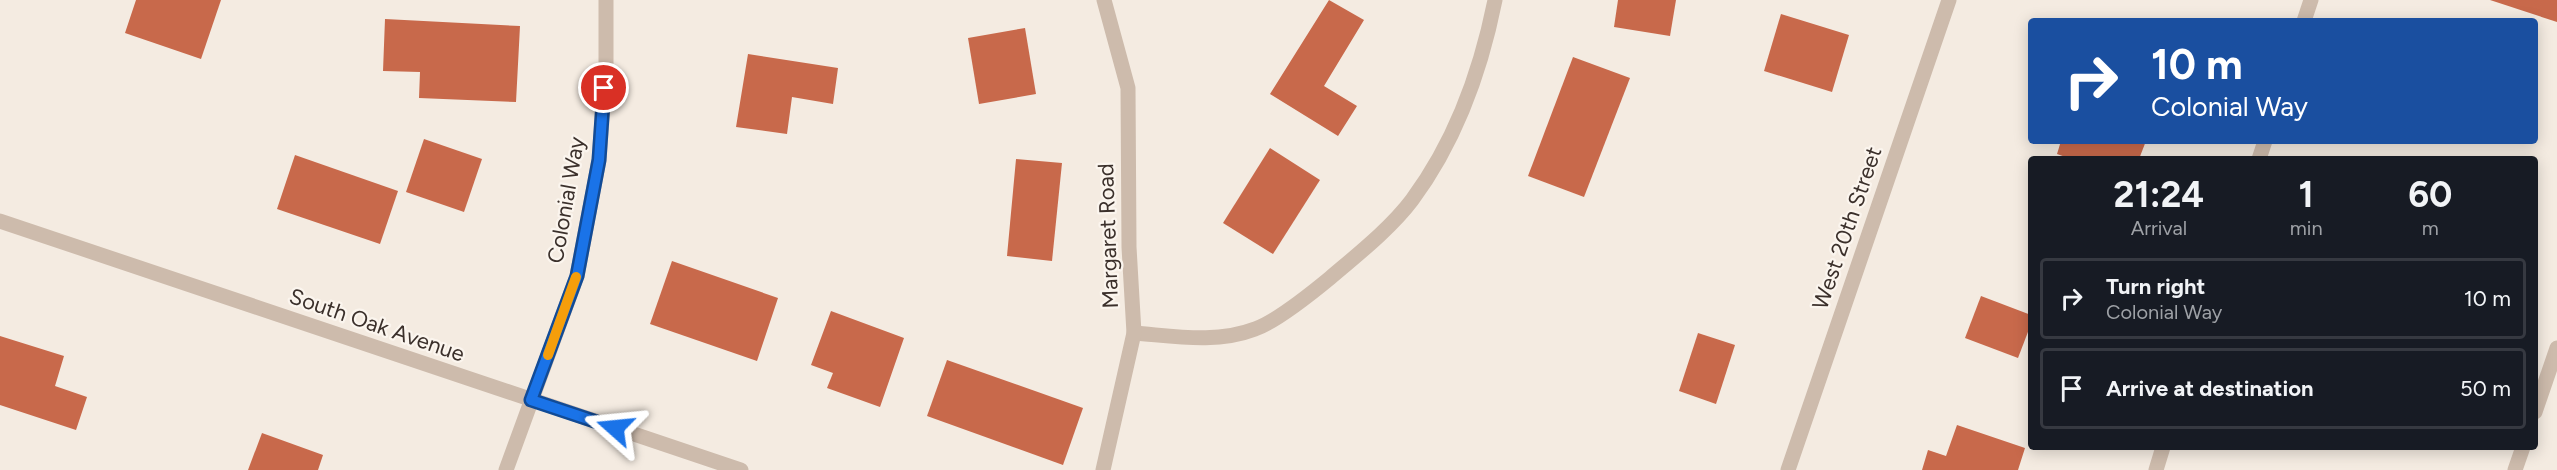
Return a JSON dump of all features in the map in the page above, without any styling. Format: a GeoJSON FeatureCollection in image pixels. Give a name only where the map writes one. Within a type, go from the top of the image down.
{"type":"FeatureCollection","features":[{"type":"Feature","properties":{"kind":"street","name":"Colonial Way"},"geometry":{"type":"LineString","coordinates":[[506,470],[577,276],[599,160],[606,65],[606,0]]}},
{"type":"Feature","properties":{"kind":"street","name":"Margaret Road"},"geometry":{"type":"LineString","coordinates":[[1102,470],[1134,333],[1129,247],[1128,88],[1104,0]]}},
{"type":"Feature","properties":{"kind":"street"},"geometry":{"type":"LineString","coordinates":[[1134,333],[1211,339],[1256,329],[1310,294],[1361,252],[1411,201],[1453,134],[1477,67],[1495,0]]}},
{"type":"Feature","properties":{"kind":"street","name":"West 20th Street"},"geometry":{"type":"LineString","coordinates":[[1788,470],[1949,0]]}},
{"type":"Feature","properties":{"kind":"street"},"geometry":{"type":"LineString","coordinates":[[2305,18],[2311,0]]}},
{"type":"Feature","properties":{"kind":"street","name":"South Oak Avenue"},"geometry":{"type":"LineString","coordinates":[[0,220],[741,470]]}},
{"type":"Feature","properties":{"kind":"street"},"geometry":{"type":"LineString","coordinates":[[2538,403],[2557,348]]}},
{"type":"Feature","properties":{"kind":"street"},"geometry":{"type":"LineString","coordinates":[[2156,470],[2162,450]]}},
{"type":"Feature","properties":{"kind":"street"},"geometry":{"type":"LineString","coordinates":[[2515,470],[2522,450]]}},
{"type":"Feature","properties":{"kind":"building"},"geometry":{"type":"Polygon","coordinates":[[[136,0],[221,0],[201,59],[125,33],[136,0]]]}},
{"type":"Feature","properties":{"kind":"building"},"geometry":{"type":"Polygon","coordinates":[[[1329,0],[1364,20],[1324,86],[1357,106],[1338,136],[1270,94],[1329,0]]]}},
{"type":"Feature","properties":{"kind":"building"},"geometry":{"type":"Polygon","coordinates":[[[1618,0],[1676,0],[1670,36],[1614,27],[1618,0]]]}},
{"type":"Feature","properties":{"kind":"building"},"geometry":{"type":"Polygon","coordinates":[[[2490,0],[2557,0],[2557,22],[2490,0]]]}},
{"type":"Feature","properties":{"kind":"building"},"geometry":{"type":"Polygon","coordinates":[[[1781,14],[1849,35],[1832,92],[1764,71],[1781,14]]]}},
{"type":"Feature","properties":{"kind":"building"},"geometry":{"type":"Polygon","coordinates":[[[385,19],[520,26],[516,102],[419,98],[420,72],[383,71],[385,19]]]}},
{"type":"Feature","properties":{"kind":"building"},"geometry":{"type":"Polygon","coordinates":[[[1025,28],[1036,94],[979,104],[968,38],[1025,28]]]}},
{"type":"Feature","properties":{"kind":"building"},"geometry":{"type":"Polygon","coordinates":[[[748,54],[838,68],[833,104],[792,97],[787,134],[736,127],[748,54]]]}},
{"type":"Feature","properties":{"kind":"building"},"geometry":{"type":"Polygon","coordinates":[[[1573,57],[1630,78],[1584,197],[1528,176],[1573,57]]]}},
{"type":"Feature","properties":{"kind":"building"},"geometry":{"type":"Polygon","coordinates":[[[424,139],[482,159],[464,212],[406,192],[424,139]]]}},
{"type":"Feature","properties":{"kind":"building"},"geometry":{"type":"Polygon","coordinates":[[[2060,144],[2145,144],[2140,156],[2063,156],[2057,154],[2060,144]]]}},
{"type":"Feature","properties":{"kind":"building"},"geometry":{"type":"Polygon","coordinates":[[[1270,148],[1320,180],[1273,254],[1223,223],[1270,148]]]}},
{"type":"Feature","properties":{"kind":"building"},"geometry":{"type":"Polygon","coordinates":[[[295,155],[398,191],[380,244],[277,209],[295,155]]]}},
{"type":"Feature","properties":{"kind":"building"},"geometry":{"type":"Polygon","coordinates":[[[1016,159],[1062,163],[1052,261],[1007,256],[1016,159]]]}},
{"type":"Feature","properties":{"kind":"building"},"geometry":{"type":"Polygon","coordinates":[[[672,261],[778,298],[757,361],[650,324],[672,261]]]}},
{"type":"Feature","properties":{"kind":"building"},"geometry":{"type":"Polygon","coordinates":[[[1981,296],[2028,314],[2028,332],[2018,358],[1965,338],[1981,296]]]}},
{"type":"Feature","properties":{"kind":"building"},"geometry":{"type":"Polygon","coordinates":[[[831,311],[904,338],[880,407],[827,388],[833,373],[811,365],[831,311]]]}},
{"type":"Feature","properties":{"kind":"building"},"geometry":{"type":"Polygon","coordinates":[[[1698,333],[1735,345],[1716,404],[1679,391],[1698,333]]]}},
{"type":"Feature","properties":{"kind":"building"},"geometry":{"type":"Polygon","coordinates":[[[0,336],[64,356],[55,386],[87,397],[76,430],[0,405],[0,336]]]}},
{"type":"Feature","properties":{"kind":"building"},"geometry":{"type":"Polygon","coordinates":[[[947,360],[1083,408],[1063,465],[927,416],[947,360]]]}},
{"type":"Feature","properties":{"kind":"building"},"geometry":{"type":"Polygon","coordinates":[[[1957,425],[2025,448],[2018,470],[1922,470],[1928,450],[1946,456],[1957,425]]]}},
{"type":"Feature","properties":{"kind":"building"},"geometry":{"type":"Polygon","coordinates":[[[262,433],[323,455],[318,470],[248,470],[262,433]]]}},
{"type":"Feature","properties":{"kind":"slow traffic"},"geometry":{"type":"LineString","coordinates":[[548,355],[576,277]]}},
{"type":"Feature","properties":{"kind":"route"},"geometry":{"type":"LineString","coordinates":[[604,88],[599,160],[577,276],[531,400],[615,428]]}}]}
